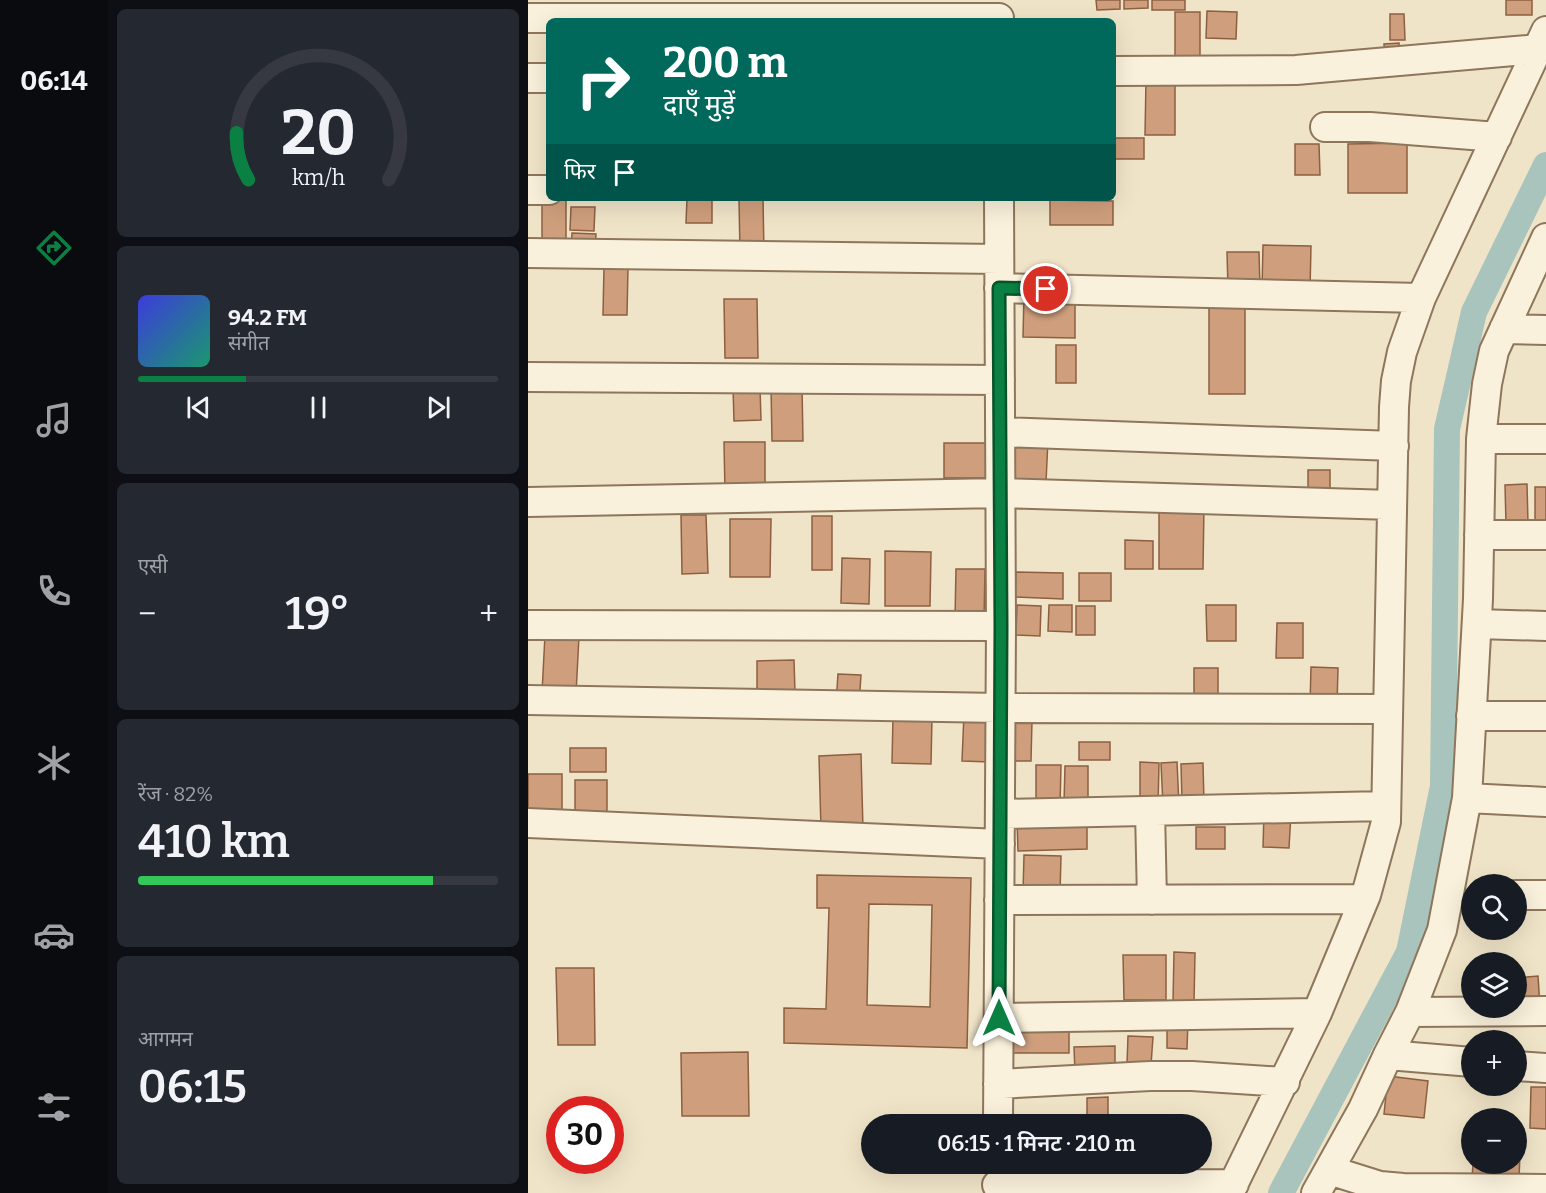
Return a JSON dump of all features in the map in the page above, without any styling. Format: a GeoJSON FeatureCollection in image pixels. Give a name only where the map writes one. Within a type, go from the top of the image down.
{"type":"FeatureCollection","features":[{"type":"Feature","properties":{"kind":"street"},"geometry":{"type":"LineString","coordinates":[[528,18],[999,13]]}},
{"type":"Feature","properties":{"kind":"street"},"geometry":{"type":"LineString","coordinates":[[1116,71],[1296,70],[1539,57]]}},
{"type":"Feature","properties":{"kind":"street"},"geometry":{"type":"LineString","coordinates":[[997,1181],[1232,1188],[1285,1082],[1317,1013],[1364,899],[1386,822],[1396,381],[1402,352],[1421,297],[1497,137],[1539,57]]}},
{"type":"Feature","properties":{"kind":"street"},"geometry":{"type":"LineString","coordinates":[[528,78],[546,78]]}},
{"type":"Feature","properties":{"kind":"street"},"geometry":{"type":"LineString","coordinates":[[1325,127],[1370,127],[1497,137]]}},
{"type":"Feature","properties":{"kind":"street"},"geometry":{"type":"LineString","coordinates":[[528,190],[546,190]]}},
{"type":"Feature","properties":{"kind":"street"},"geometry":{"type":"LineString","coordinates":[[998,1114],[1001,708],[999,201]]}},
{"type":"Feature","properties":{"kind":"street"},"geometry":{"type":"LineString","coordinates":[[1545,242],[1494,351],[1481,439],[1477,624],[1460,894],[1442,930],[1410,1011],[1364,1109],[1323,1181],[1403,1188],[1546,1189]]}},
{"type":"Feature","properties":{"kind":"street"},"geometry":{"type":"LineString","coordinates":[[528,253],[999,259]]}},
{"type":"Feature","properties":{"kind":"street"},"geometry":{"type":"LineString","coordinates":[[999,288],[1421,297]]}},
{"type":"Feature","properties":{"kind":"street"},"geometry":{"type":"LineString","coordinates":[[1504,329],[1546,330]]}},
{"type":"Feature","properties":{"kind":"street"},"geometry":{"type":"LineString","coordinates":[[528,377],[1000,380]]}},
{"type":"Feature","properties":{"kind":"street"},"geometry":{"type":"LineString","coordinates":[[1000,432],[1394,446]]}},
{"type":"Feature","properties":{"kind":"street"},"geometry":{"type":"LineString","coordinates":[[1481,439],[1546,439]]}},
{"type":"Feature","properties":{"kind":"street"},"geometry":{"type":"LineString","coordinates":[[528,502],[1000,493],[1392,505]]}},
{"type":"Feature","properties":{"kind":"street"},"geometry":{"type":"LineString","coordinates":[[1479,535],[1546,535]]}},
{"type":"Feature","properties":{"kind":"street"},"geometry":{"type":"LineString","coordinates":[[1477,624],[1546,627]]}},
{"type":"Feature","properties":{"kind":"street"},"geometry":{"type":"LineString","coordinates":[[528,625],[1001,626]]}},
{"type":"Feature","properties":{"kind":"street"},"geometry":{"type":"LineString","coordinates":[[528,700],[1001,708],[1388,709]]}},
{"type":"Feature","properties":{"kind":"street"},"geometry":{"type":"LineString","coordinates":[[1471,716],[1546,716]]}},
{"type":"Feature","properties":{"kind":"street"},"geometry":{"type":"LineString","coordinates":[[1467,798],[1546,802]]}},
{"type":"Feature","properties":{"kind":"street"},"geometry":{"type":"LineString","coordinates":[[1000,814],[1386,806]]}},
{"type":"Feature","properties":{"kind":"street"},"geometry":{"type":"LineString","coordinates":[[1150,811],[1152,900]]}},
{"type":"Feature","properties":{"kind":"street"},"geometry":{"type":"LineString","coordinates":[[528,823],[1000,844]]}},
{"type":"Feature","properties":{"kind":"street"},"geometry":{"type":"LineString","coordinates":[[1527,895],[1546,895]]}},
{"type":"Feature","properties":{"kind":"street"},"geometry":{"type":"LineString","coordinates":[[999,900],[1364,899]]}},
{"type":"Feature","properties":{"kind":"street"},"geometry":{"type":"LineString","coordinates":[[1410,1011],[1546,1011]]}},
{"type":"Feature","properties":{"kind":"street"},"geometry":{"type":"LineString","coordinates":[[999,1018],[1317,1013]]}},
{"type":"Feature","properties":{"kind":"street"},"geometry":{"type":"LineString","coordinates":[[1388,1055],[1461,1061]]}},
{"type":"Feature","properties":{"kind":"street"},"geometry":{"type":"LineString","coordinates":[[1527,1066],[1546,1068]]}},
{"type":"Feature","properties":{"kind":"street"},"geometry":{"type":"LineString","coordinates":[[998,1084],[1150,1076],[1192,1076],[1285,1082]]}},
{"type":"Feature","properties":{"kind":"building"},"geometry":{"type":"Polygon","coordinates":[[[1096,0],[1120,0],[1120,9],[1097,10],[1096,0]]]}},
{"type":"Feature","properties":{"kind":"building"},"geometry":{"type":"Polygon","coordinates":[[[1124,0],[1148,0],[1148,8],[1124,9],[1124,0]]]}},
{"type":"Feature","properties":{"kind":"building"},"geometry":{"type":"Polygon","coordinates":[[[1152,0],[1185,0],[1185,10],[1152,10],[1152,0]]]}},
{"type":"Feature","properties":{"kind":"building"},"geometry":{"type":"Polygon","coordinates":[[[1506,0],[1532,0],[1532,15],[1506,15],[1506,0]]]}},
{"type":"Feature","properties":{"kind":"building"},"geometry":{"type":"Polygon","coordinates":[[[1207,11],[1237,12],[1236,39],[1206,38],[1207,11]]]}},
{"type":"Feature","properties":{"kind":"building"},"geometry":{"type":"Polygon","coordinates":[[[1175,12],[1200,12],[1200,61],[1175,61],[1175,12]]]}},
{"type":"Feature","properties":{"kind":"building"},"geometry":{"type":"Polygon","coordinates":[[[1390,14],[1404,14],[1405,40],[1390,40],[1390,14]]]}},
{"type":"Feature","properties":{"kind":"building"},"geometry":{"type":"Polygon","coordinates":[[[1399,43],[1400,60],[1385,61],[1384,44],[1399,43]]]}},
{"type":"Feature","properties":{"kind":"building"},"geometry":{"type":"Polygon","coordinates":[[[1146,80],[1175,80],[1175,135],[1145,135],[1146,80]]]}},
{"type":"Feature","properties":{"kind":"building"},"geometry":{"type":"Polygon","coordinates":[[[1116,138],[1144,138],[1144,159],[1116,159],[1116,138]]]}},
{"type":"Feature","properties":{"kind":"building"},"geometry":{"type":"Polygon","coordinates":[[[1407,143],[1407,193],[1348,193],[1348,144],[1407,143]]]}},
{"type":"Feature","properties":{"kind":"building"},"geometry":{"type":"Polygon","coordinates":[[[1295,144],[1319,144],[1320,175],[1295,175],[1295,144]]]}},
{"type":"Feature","properties":{"kind":"building"},"geometry":{"type":"Polygon","coordinates":[[[542,196],[546,197],[546,201],[566,201],[566,251],[542,251],[542,196]]]}},
{"type":"Feature","properties":{"kind":"building"},"geometry":{"type":"Polygon","coordinates":[[[687,201],[712,201],[712,223],[686,223],[687,201]]]}},
{"type":"Feature","properties":{"kind":"building"},"geometry":{"type":"Polygon","coordinates":[[[739,201],[763,201],[764,254],[740,254],[739,201]]]}},
{"type":"Feature","properties":{"kind":"building"},"geometry":{"type":"Polygon","coordinates":[[[1050,201],[1113,201],[1113,225],[1050,225],[1050,201]]]}},
{"type":"Feature","properties":{"kind":"building"},"geometry":{"type":"Polygon","coordinates":[[[571,207],[595,207],[594,231],[570,230],[571,207]]]}},
{"type":"Feature","properties":{"kind":"building"},"geometry":{"type":"Polygon","coordinates":[[[572,233],[596,234],[595,251],[571,250],[572,233]]]}},
{"type":"Feature","properties":{"kind":"building"},"geometry":{"type":"Polygon","coordinates":[[[1263,245],[1311,246],[1310,290],[1262,289],[1263,245]]]}},
{"type":"Feature","properties":{"kind":"building"},"geometry":{"type":"Polygon","coordinates":[[[1227,252],[1259,252],[1260,288],[1228,288],[1227,252]]]}},
{"type":"Feature","properties":{"kind":"building"},"geometry":{"type":"Polygon","coordinates":[[[604,267],[628,268],[627,315],[603,315],[604,267]]]}},
{"type":"Feature","properties":{"kind":"building"},"geometry":{"type":"Polygon","coordinates":[[[1024,295],[1075,295],[1075,338],[1023,337],[1024,295]]]}},
{"type":"Feature","properties":{"kind":"building"},"geometry":{"type":"Polygon","coordinates":[[[724,299],[757,299],[758,358],[725,358],[724,299]]]}},
{"type":"Feature","properties":{"kind":"building"},"geometry":{"type":"Polygon","coordinates":[[[1209,307],[1245,307],[1245,394],[1209,394],[1209,307]]]}},
{"type":"Feature","properties":{"kind":"building"},"geometry":{"type":"Polygon","coordinates":[[[1056,345],[1076,345],[1076,383],[1056,383],[1056,345]]]}},
{"type":"Feature","properties":{"kind":"building"},"geometry":{"type":"Polygon","coordinates":[[[771,386],[802,386],[803,441],[772,441],[771,386]]]}},
{"type":"Feature","properties":{"kind":"building"},"geometry":{"type":"Polygon","coordinates":[[[760,387],[761,420],[734,421],[733,388],[760,387]]]}},
{"type":"Feature","properties":{"kind":"building"},"geometry":{"type":"Polygon","coordinates":[[[1012,439],[1048,440],[1046,482],[1010,480],[1012,439]]]}},
{"type":"Feature","properties":{"kind":"building"},"geometry":{"type":"Polygon","coordinates":[[[724,442],[765,442],[765,492],[725,493],[724,442]]]}},
{"type":"Feature","properties":{"kind":"building"},"geometry":{"type":"Polygon","coordinates":[[[944,443],[987,443],[987,478],[944,478],[944,443]]]}},
{"type":"Feature","properties":{"kind":"building"},"geometry":{"type":"Polygon","coordinates":[[[1308,470],[1330,470],[1330,495],[1308,495],[1308,470]]]}},
{"type":"Feature","properties":{"kind":"building"},"geometry":{"type":"Polygon","coordinates":[[[1527,484],[1528,523],[1506,524],[1505,485],[1527,484]]]}},
{"type":"Feature","properties":{"kind":"building"},"geometry":{"type":"Polygon","coordinates":[[[1535,487],[1546,487],[1546,520],[1535,520],[1535,487]]]}},
{"type":"Feature","properties":{"kind":"building"},"geometry":{"type":"Polygon","coordinates":[[[1159,506],[1204,507],[1203,569],[1159,569],[1159,506]]]}},
{"type":"Feature","properties":{"kind":"building"},"geometry":{"type":"Polygon","coordinates":[[[681,515],[706,515],[708,573],[682,574],[681,515]]]}},
{"type":"Feature","properties":{"kind":"building"},"geometry":{"type":"Polygon","coordinates":[[[812,516],[832,516],[832,570],[812,570],[812,516]]]}},
{"type":"Feature","properties":{"kind":"building"},"geometry":{"type":"Polygon","coordinates":[[[730,519],[771,519],[770,577],[730,577],[730,519]]]}},
{"type":"Feature","properties":{"kind":"building"},"geometry":{"type":"Polygon","coordinates":[[[1125,540],[1153,541],[1153,569],[1125,569],[1125,540]]]}},
{"type":"Feature","properties":{"kind":"building"},"geometry":{"type":"Polygon","coordinates":[[[885,551],[931,552],[930,606],[885,606],[885,551]]]}},
{"type":"Feature","properties":{"kind":"building"},"geometry":{"type":"Polygon","coordinates":[[[842,558],[870,559],[869,604],[841,603],[842,558]]]}},
{"type":"Feature","properties":{"kind":"building"},"geometry":{"type":"Polygon","coordinates":[[[956,569],[985,569],[984,619],[955,618],[956,569]]]}},
{"type":"Feature","properties":{"kind":"building"},"geometry":{"type":"Polygon","coordinates":[[[1016,572],[1063,573],[1063,599],[1015,597],[1016,572]]]}},
{"type":"Feature","properties":{"kind":"building"},"geometry":{"type":"Polygon","coordinates":[[[1079,573],[1111,573],[1111,601],[1079,601],[1079,573]]]}},
{"type":"Feature","properties":{"kind":"building"},"geometry":{"type":"Polygon","coordinates":[[[1017,605],[1041,606],[1040,636],[1016,635],[1017,605]]]}},
{"type":"Feature","properties":{"kind":"building"},"geometry":{"type":"Polygon","coordinates":[[[1049,605],[1072,605],[1072,632],[1048,631],[1049,605]]]}},
{"type":"Feature","properties":{"kind":"building"},"geometry":{"type":"Polygon","coordinates":[[[1206,605],[1236,605],[1236,641],[1207,641],[1206,605]]]}},
{"type":"Feature","properties":{"kind":"building"},"geometry":{"type":"Polygon","coordinates":[[[1076,606],[1095,606],[1095,635],[1076,635],[1076,606]]]}},
{"type":"Feature","properties":{"kind":"building"},"geometry":{"type":"Polygon","coordinates":[[[1277,623],[1303,623],[1303,658],[1276,658],[1277,623]]]}},
{"type":"Feature","properties":{"kind":"building"},"geometry":{"type":"Polygon","coordinates":[[[545,635],[579,636],[576,694],[542,693],[545,635]]]}},
{"type":"Feature","properties":{"kind":"building"},"geometry":{"type":"Polygon","coordinates":[[[794,660],[795,693],[757,694],[757,661],[794,660]]]}},
{"type":"Feature","properties":{"kind":"building"},"geometry":{"type":"Polygon","coordinates":[[[1311,667],[1338,668],[1337,705],[1310,705],[1311,667]]]}},
{"type":"Feature","properties":{"kind":"building"},"geometry":{"type":"Polygon","coordinates":[[[1194,668],[1218,668],[1218,704],[1194,704],[1194,668]]]}},
{"type":"Feature","properties":{"kind":"building"},"geometry":{"type":"Polygon","coordinates":[[[838,674],[861,675],[859,705],[836,704],[838,674]]]}},
{"type":"Feature","properties":{"kind":"building"},"geometry":{"type":"Polygon","coordinates":[[[964,714],[993,715],[991,762],[962,761],[964,714]]]}},
{"type":"Feature","properties":{"kind":"building"},"geometry":{"type":"Polygon","coordinates":[[[893,716],[932,717],[931,764],[892,763],[893,716]]]}},
{"type":"Feature","properties":{"kind":"building"},"geometry":{"type":"Polygon","coordinates":[[[1007,720],[1032,721],[1031,761],[1006,761],[1007,720]]]}},
{"type":"Feature","properties":{"kind":"building"},"geometry":{"type":"Polygon","coordinates":[[[1079,742],[1110,742],[1110,760],[1079,760],[1079,742]]]}},
{"type":"Feature","properties":{"kind":"building"},"geometry":{"type":"Polygon","coordinates":[[[570,748],[606,748],[606,772],[570,772],[570,748]]]}},
{"type":"Feature","properties":{"kind":"building"},"geometry":{"type":"Polygon","coordinates":[[[861,754],[863,829],[821,830],[819,756],[861,754]]]}},
{"type":"Feature","properties":{"kind":"building"},"geometry":{"type":"Polygon","coordinates":[[[1140,762],[1159,763],[1158,807],[1140,807],[1140,762]]]}},
{"type":"Feature","properties":{"kind":"building"},"geometry":{"type":"Polygon","coordinates":[[[1177,762],[1179,805],[1163,806],[1161,763],[1177,762]]]}},
{"type":"Feature","properties":{"kind":"building"},"geometry":{"type":"Polygon","coordinates":[[[1203,763],[1204,803],[1182,803],[1181,764],[1203,763]]]}},
{"type":"Feature","properties":{"kind":"building"},"geometry":{"type":"Polygon","coordinates":[[[1036,765],[1061,765],[1060,806],[1036,806],[1036,765]]]}},
{"type":"Feature","properties":{"kind":"building"},"geometry":{"type":"Polygon","coordinates":[[[1065,766],[1088,766],[1088,804],[1064,804],[1065,766]]]}},
{"type":"Feature","properties":{"kind":"building"},"geometry":{"type":"Polygon","coordinates":[[[528,774],[562,774],[562,819],[528,819],[528,774]]]}},
{"type":"Feature","properties":{"kind":"building"},"geometry":{"type":"Polygon","coordinates":[[[575,780],[607,780],[607,817],[575,817],[575,780]]]}},
{"type":"Feature","properties":{"kind":"building"},"geometry":{"type":"Polygon","coordinates":[[[1264,813],[1291,813],[1289,848],[1263,847],[1264,813]]]}},
{"type":"Feature","properties":{"kind":"building"},"geometry":{"type":"Polygon","coordinates":[[[1087,818],[1087,849],[1018,851],[1017,820],[1087,818]]]}},
{"type":"Feature","properties":{"kind":"building"},"geometry":{"type":"Polygon","coordinates":[[[1196,827],[1225,827],[1225,849],[1196,849],[1196,827]]]}},
{"type":"Feature","properties":{"kind":"building"},"geometry":{"type":"Polygon","coordinates":[[[1024,855],[1061,856],[1060,893],[1023,893],[1024,855]]]}},
{"type":"Feature","properties":{"kind":"building"},"geometry":{"type":"Polygon","coordinates":[[[817,875],[971,878],[967,1048],[784,1043],[784,1008],[826,1009],[829,908],[817,908],[817,875]],[[869,904],[867,1005],[930,1007],[932,905],[869,904]]]}},
{"type":"Feature","properties":{"kind":"building"},"geometry":{"type":"Polygon","coordinates":[[[1174,952],[1195,953],[1194,1003],[1173,1002],[1174,952]]]}},
{"type":"Feature","properties":{"kind":"building"},"geometry":{"type":"Polygon","coordinates":[[[1123,955],[1166,955],[1166,1000],[1124,1000],[1123,955]]]}},
{"type":"Feature","properties":{"kind":"building"},"geometry":{"type":"Polygon","coordinates":[[[556,968],[594,968],[595,1045],[558,1045],[556,968]]]}},
{"type":"Feature","properties":{"kind":"building"},"geometry":{"type":"Polygon","coordinates":[[[1538,976],[1540,1007],[1527,1002],[1527,977],[1538,976]]]}},
{"type":"Feature","properties":{"kind":"building"},"geometry":{"type":"Polygon","coordinates":[[[1167,1019],[1188,1020],[1187,1049],[1167,1048],[1167,1019]]]}},
{"type":"Feature","properties":{"kind":"building"},"geometry":{"type":"Polygon","coordinates":[[[1013,1020],[1069,1020],[1069,1053],[1013,1053],[1013,1020]]]}},
{"type":"Feature","properties":{"kind":"building"},"geometry":{"type":"Polygon","coordinates":[[[1128,1036],[1153,1037],[1151,1065],[1127,1064],[1128,1036]]]}},
{"type":"Feature","properties":{"kind":"building"},"geometry":{"type":"Polygon","coordinates":[[[1115,1046],[1115,1071],[1075,1072],[1074,1047],[1115,1046]]]}},
{"type":"Feature","properties":{"kind":"building"},"geometry":{"type":"Polygon","coordinates":[[[748,1052],[749,1116],[682,1116],[681,1053],[748,1052]]]}},
{"type":"Feature","properties":{"kind":"building"},"geometry":{"type":"Polygon","coordinates":[[[1388,1076],[1428,1081],[1424,1118],[1384,1114],[1388,1076]]]}},
{"type":"Feature","properties":{"kind":"building"},"geometry":{"type":"Polygon","coordinates":[[[1531,1087],[1546,1087],[1546,1129],[1530,1128],[1531,1087]]]}},
{"type":"Feature","properties":{"kind":"building"},"geometry":{"type":"Polygon","coordinates":[[[1108,1097],[1108,1114],[1087,1114],[1087,1098],[1108,1097]]]}},
{"type":"Feature","properties":{"kind":"building"},"geometry":{"type":"Polygon","coordinates":[[[1027,1174],[1062,1174],[1062,1178],[1027,1177],[1027,1174]]]}},
{"type":"Feature","properties":{"kind":"building"},"geometry":{"type":"Polygon","coordinates":[[[1472,1174],[1519,1174],[1519,1179],[1472,1178],[1472,1174]]]}},
{"type":"Feature","properties":{"kind":"waterway"},"geometry":{"type":"LineString","coordinates":[[1281,1193],[1409,952],[1443,786],[1447,429],[1474,312],[1546,165]]}},
{"type":"Feature","properties":{"kind":"route"},"geometry":{"type":"LineString","coordinates":[[999,1018],[1001,626],[999,288],[1046,289]]}}]}
